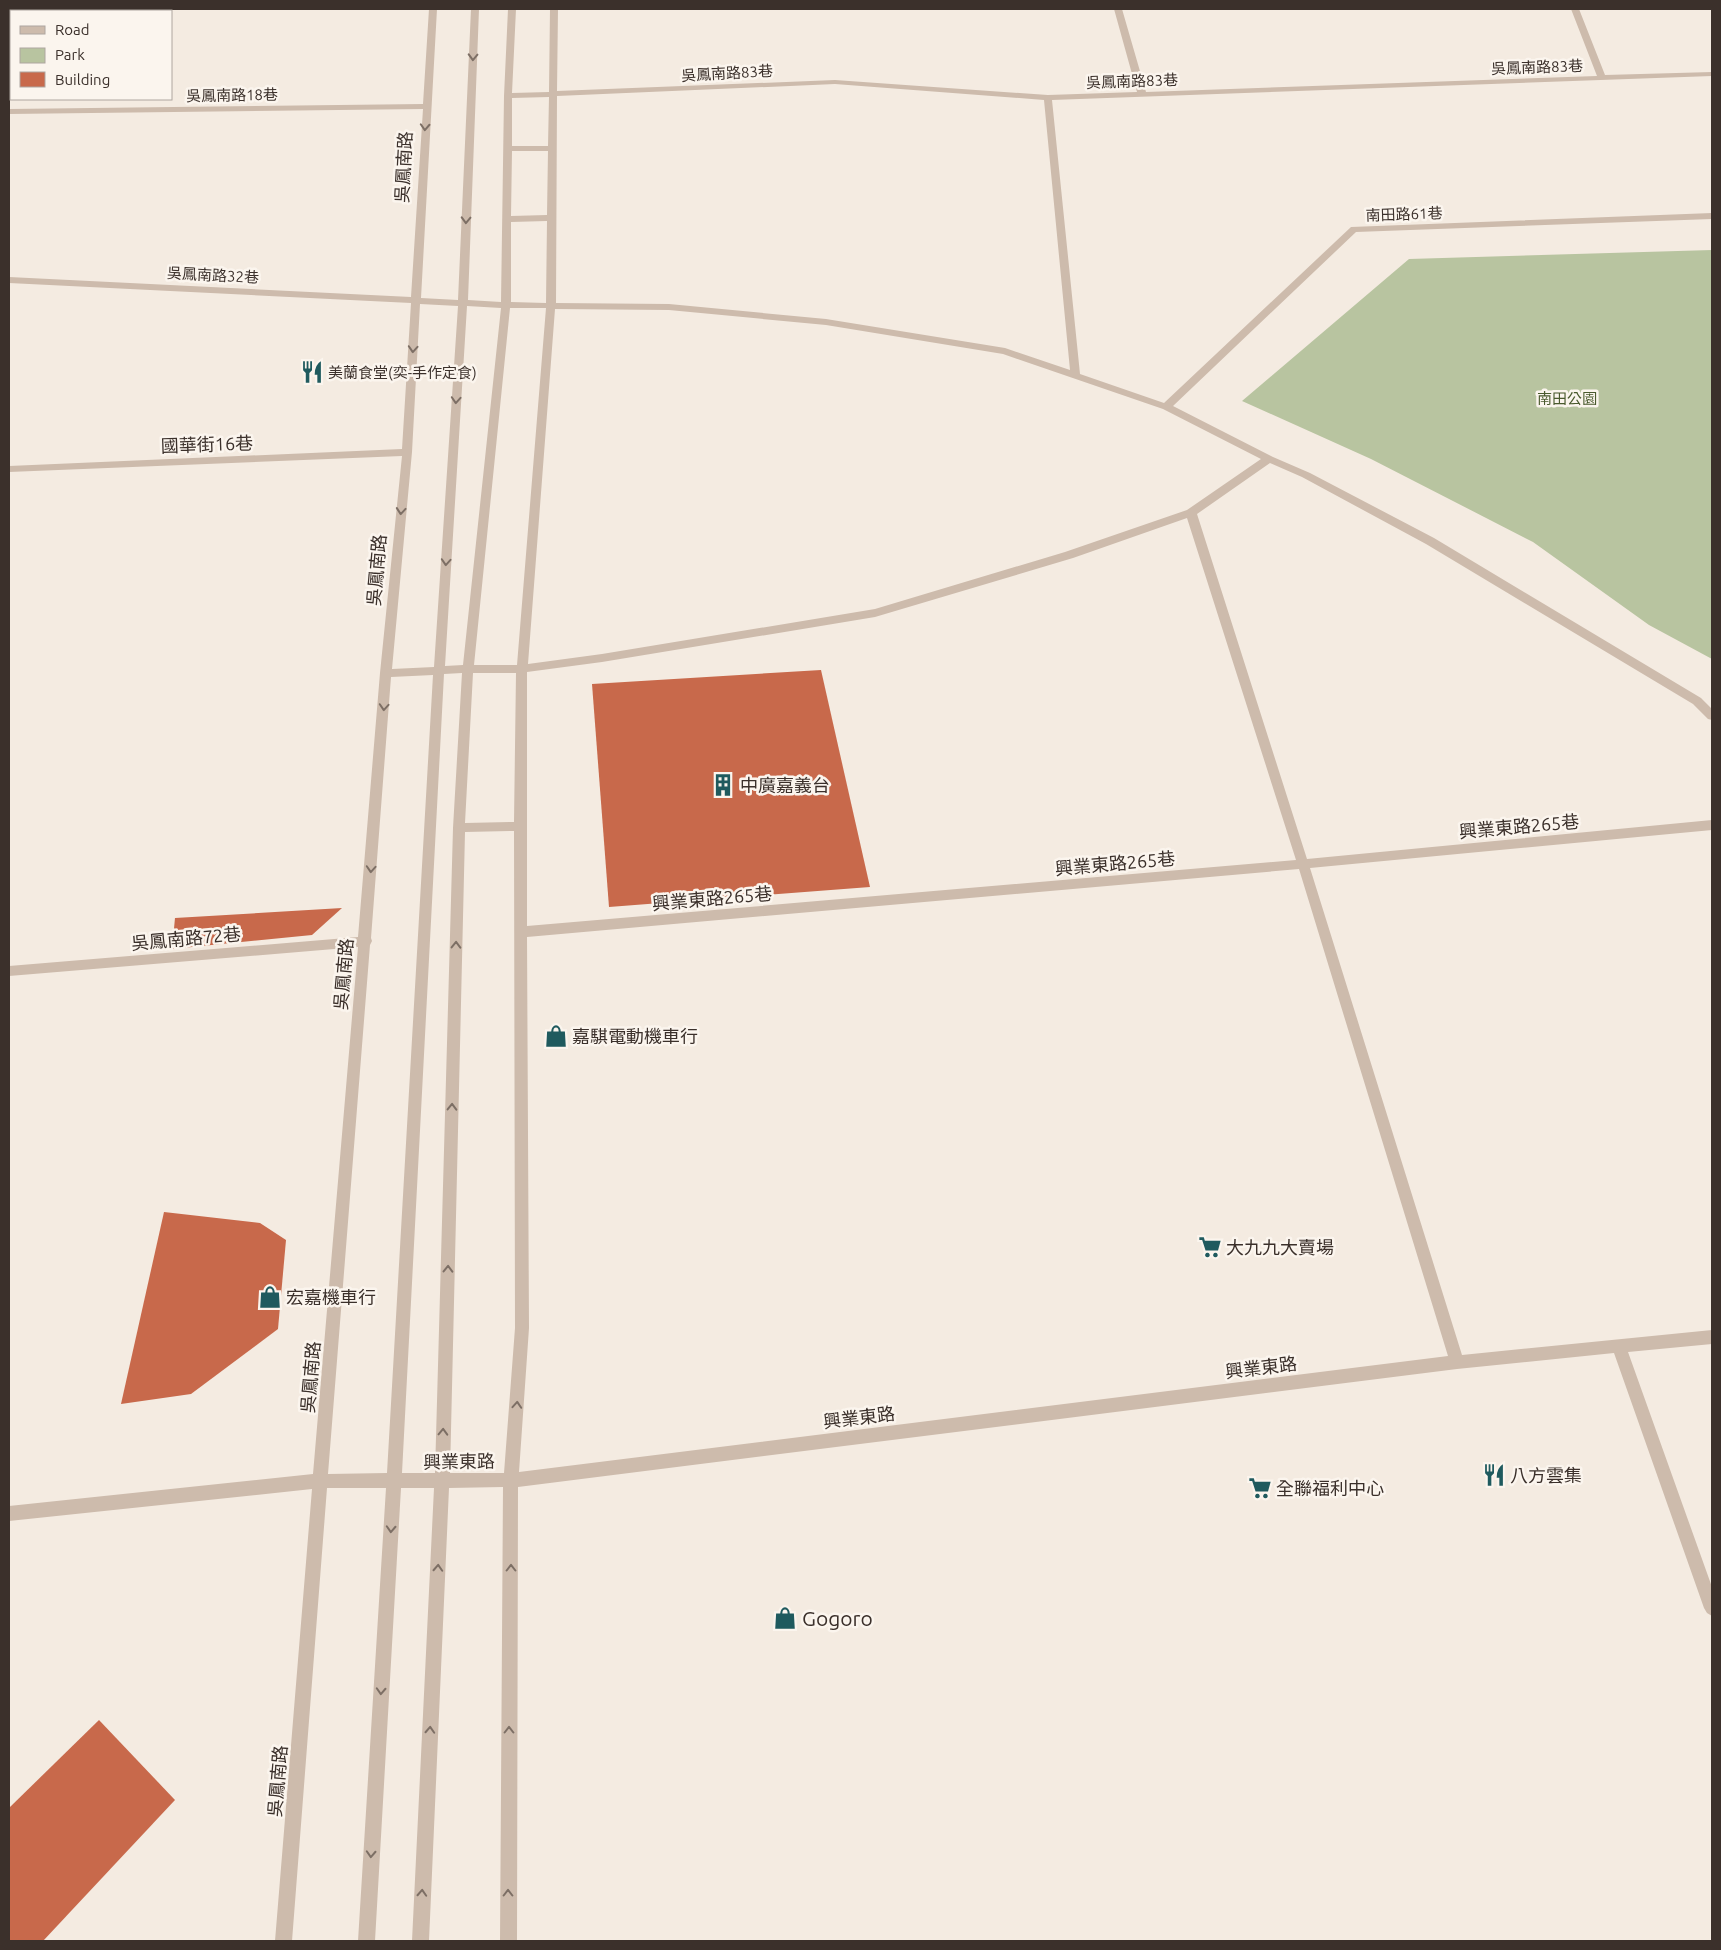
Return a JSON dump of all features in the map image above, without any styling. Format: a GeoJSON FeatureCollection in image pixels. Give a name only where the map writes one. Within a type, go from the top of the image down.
{"type":"FeatureCollection","features":[{"type":"Feature","properties":{"kind":"street","name":"吳鳳南路"},"geometry":{"type":"LineString","coordinates":[[283,1941],[366,941],[386,673],[407,452],[433,9]]}},
{"type":"Feature","properties":{"kind":"street"},"geometry":{"type":"LineString","coordinates":[[366,1941],[394,1481],[438,670],[463,303],[475,9]]}},
{"type":"Feature","properties":{"kind":"street"},"geometry":{"type":"LineString","coordinates":[[420,1941],[442,1481],[459,828],[468,668],[506,305],[508,96],[512,9]]}},
{"type":"Feature","properties":{"kind":"street"},"geometry":{"type":"LineString","coordinates":[[508,1941],[512,1480],[522,1328],[520,826],[522,668],[551,305],[550,218],[554,9]]}},
{"type":"Feature","properties":{"kind":"street"},"geometry":{"type":"LineString","coordinates":[[1118,9],[1142,94]]}},
{"type":"Feature","properties":{"kind":"street"},"geometry":{"type":"LineString","coordinates":[[1574,9],[1602,78]]}},
{"type":"Feature","properties":{"kind":"street","name":"吳鳳南路83巷"},"geometry":{"type":"LineString","coordinates":[[508,96],[835,82],[1048,98],[1712,74]]}},
{"type":"Feature","properties":{"kind":"street"},"geometry":{"type":"LineString","coordinates":[[1048,98],[1075,375]]}},
{"type":"Feature","properties":{"kind":"street","name":"吳鳳南路18巷"},"geometry":{"type":"LineString","coordinates":[[9,111],[426,106]]}},
{"type":"Feature","properties":{"kind":"street"},"geometry":{"type":"LineString","coordinates":[[508,150],[552,148]]}},
{"type":"Feature","properties":{"kind":"street","name":"南田路61巷"},"geometry":{"type":"LineString","coordinates":[[1166,407],[1354,229],[1712,216]]}},
{"type":"Feature","properties":{"kind":"street"},"geometry":{"type":"LineString","coordinates":[[508,220],[550,218]]}},
{"type":"Feature","properties":{"kind":"street","name":"吳鳳南路32巷"},"geometry":{"type":"LineString","coordinates":[[9,280],[506,305],[669,308],[826,322],[1005,351],[1166,407],[1269,459],[1306,475],[1430,541],[1698,701],[1712,716]]}},
{"type":"Feature","properties":{"kind":"street","name":"國華街16巷"},"geometry":{"type":"LineString","coordinates":[[9,469],[407,452]]}},
{"type":"Feature","properties":{"kind":"street"},"geometry":{"type":"LineString","coordinates":[[386,673],[468,668],[522,668],[602,658],[875,613],[1069,555],[1191,513],[1269,459]]}},
{"type":"Feature","properties":{"kind":"street"},"geometry":{"type":"LineString","coordinates":[[1191,513],[1303,864],[1456,1362]]}},
{"type":"Feature","properties":{"kind":"street","name":"興業東路265巷"},"geometry":{"type":"LineString","coordinates":[[521,932],[1303,864],[1712,825]]}},
{"type":"Feature","properties":{"kind":"street"},"geometry":{"type":"LineString","coordinates":[[459,828],[520,826]]}},
{"type":"Feature","properties":{"kind":"street","name":"吳鳳南路72巷"},"geometry":{"type":"LineString","coordinates":[[9,970],[366,941]]}},
{"type":"Feature","properties":{"kind":"street","name":"興業東路"},"geometry":{"type":"LineString","coordinates":[[9,1513],[321,1481],[512,1480],[1456,1362],[1712,1337]]}},
{"type":"Feature","properties":{"kind":"street"},"geometry":{"type":"LineString","coordinates":[[1619,1346],[1712,1608]]}},
{"type":"Feature","properties":{"kind":"green space","name":"南田公園"},"geometry":{"type":"Polygon","coordinates":[[[1712,250],[1712,659],[1649,625],[1533,542],[1371,459],[1242,401],[1409,259],[1712,250]]]}},
{"type":"Feature","properties":{"kind":"building","name":"中廣嘉義台"},"geometry":{"type":"Polygon","coordinates":[[[821,670],[870,887],[609,907],[592,684],[821,670]]]}},
{"type":"Feature","properties":{"kind":"building"},"geometry":{"type":"Polygon","coordinates":[[[342,908],[312,935],[172,949],[175,918],[342,908]]]}},
{"type":"Feature","properties":{"kind":"building"},"geometry":{"type":"Polygon","coordinates":[[[164,1212],[260,1223],[286,1240],[278,1329],[191,1394],[121,1404],[164,1212]]]}},
{"type":"Feature","properties":{"kind":"building"},"geometry":{"type":"Polygon","coordinates":[[[99,1720],[175,1800],[43,1941],[9,1941],[9,1808],[99,1720]]]}},
{"type":"Feature","properties":{"kind":"place","name":"美蘭食堂(奕-手作定食)"},"geometry":{"type":"Point","coordinates":[312,372]}},
{"type":"Feature","properties":{"kind":"place","name":"中廣嘉義台"},"geometry":{"type":"Point","coordinates":[723,785]}},
{"type":"Feature","properties":{"kind":"place","name":"嘉騏電動機車行"},"geometry":{"type":"Point","coordinates":[556,1036]}},
{"type":"Feature","properties":{"kind":"place","name":"大九九大賣場"},"geometry":{"type":"Point","coordinates":[1210,1247]}},
{"type":"Feature","properties":{"kind":"place","name":"宏嘉機車行"},"geometry":{"type":"Point","coordinates":[270,1297]}},
{"type":"Feature","properties":{"kind":"place","name":"八方雲集"},"geometry":{"type":"Point","coordinates":[1494,1475]}},
{"type":"Feature","properties":{"kind":"place","name":"全聯福利中心"},"geometry":{"type":"Point","coordinates":[1260,1488]}},
{"type":"Feature","properties":{"kind":"place","name":"Gogoro"},"geometry":{"type":"Point","coordinates":[785,1618]}}]}
